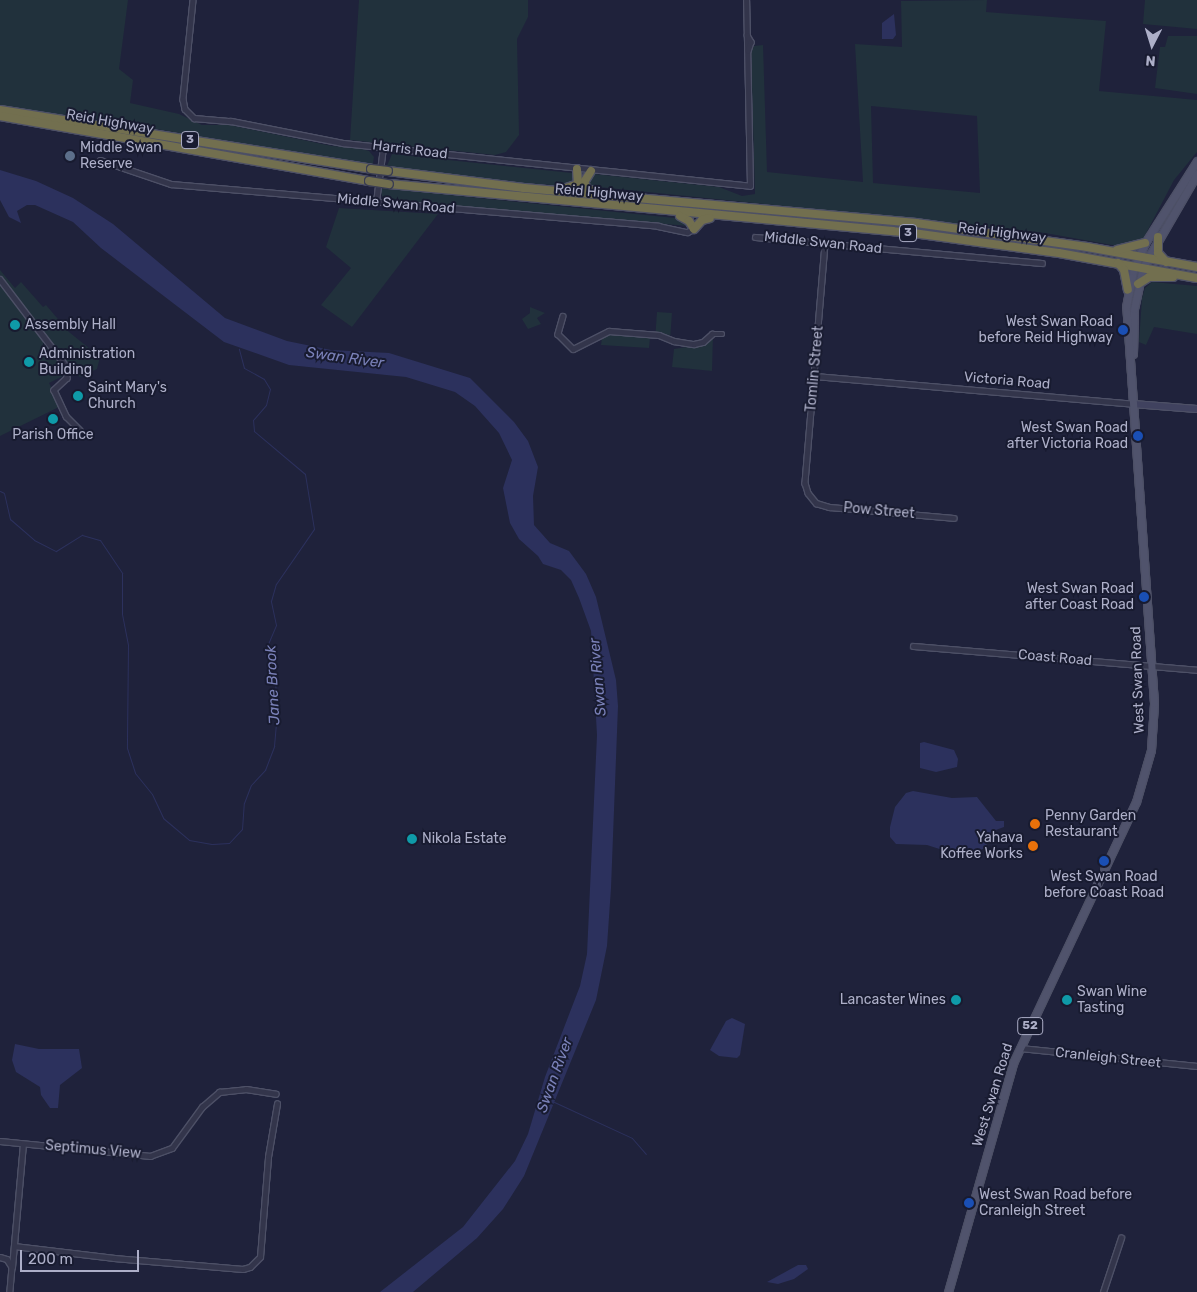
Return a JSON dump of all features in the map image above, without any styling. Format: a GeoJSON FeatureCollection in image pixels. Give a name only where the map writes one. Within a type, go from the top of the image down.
{"type":"FeatureCollection","features":[{"type":"Feature","properties":{"kind":"highway","name":"Reid Highway"},"geometry":{"type":"LineString","coordinates":[[0,110],[11,114],[388,184],[655,211],[913,234],[1118,263],[1197,278]]}},
{"type":"Feature","properties":{"kind":"highway","name":"Reid Highway"},"geometry":{"type":"LineString","coordinates":[[0,116],[11,114],[388,171],[524,188],[916,223],[1112,251],[1197,267]]}},
{"type":"Feature","properties":{"kind":"highway"},"geometry":{"type":"LineString","coordinates":[[524,188],[575,187],[579,179],[577,169]]}},
{"type":"Feature","properties":{"kind":"highway"},"geometry":{"type":"LineString","coordinates":[[591,171],[584,176],[587,188],[628,197]]}},
{"type":"Feature","properties":{"kind":"highway"},"geometry":{"type":"LineString","coordinates":[[655,211],[687,219],[694,229],[706,218],[735,218]]}},
{"type":"Feature","properties":{"kind":"highway"},"geometry":{"type":"LineString","coordinates":[[1158,237],[1158,252],[1166,262]]}},
{"type":"Feature","properties":{"kind":"highway"},"geometry":{"type":"LineString","coordinates":[[1112,251],[1144,243]]}},
{"type":"Feature","properties":{"kind":"highway"},"geometry":{"type":"LineString","coordinates":[[1118,263],[1124,270],[1128,290]]}},
{"type":"Feature","properties":{"kind":"highway"},"geometry":{"type":"LineString","coordinates":[[1138,284],[1150,277],[1182,275]]}},
{"type":"Feature","properties":{"kind":"main road","name":"West Swan Road"},"geometry":{"type":"LineString","coordinates":[[1143,257],[1144,243],[1197,161]]}},
{"type":"Feature","properties":{"kind":"main road","name":"West Swan Road"},"geometry":{"type":"LineString","coordinates":[[948,1292],[1020,1048],[1136,802],[1151,750],[1151,666],[1131,359],[1126,327],[1128,290],[1143,257],[1158,237],[1197,174]]}},
{"type":"Feature","properties":{"kind":"main road","name":"West Swan Road"},"geometry":{"type":"LineString","coordinates":[[1131,359],[1139,267]]}},
{"type":"Feature","properties":{"kind":"street","name":"Harris Road"},"geometry":{"type":"LineString","coordinates":[[193,0],[182,99],[188,114],[201,120],[231,121],[383,147],[591,171],[750,186],[748,51],[745,42],[747,35],[746,0]]}},
{"type":"Feature","properties":{"kind":"street"},"geometry":{"type":"LineString","coordinates":[[376,202],[383,147]]}},
{"type":"Feature","properties":{"kind":"street","name":"Middle Swan Road"},"geometry":{"type":"LineString","coordinates":[[100,160],[172,184],[658,226],[687,232],[694,229]]}},
{"type":"Feature","properties":{"kind":"street","name":"Middle Swan Road"},"geometry":{"type":"LineString","coordinates":[[754,236],[1042,263]]}},
{"type":"Feature","properties":{"kind":"street","name":"Tomlin Street"},"geometry":{"type":"LineString","coordinates":[[808,493],[805,483],[825,244]]}},
{"type":"Feature","properties":{"kind":"street"},"geometry":{"type":"LineString","coordinates":[[0,279],[66,366],[66,380],[54,390],[66,416],[80,430]]}},
{"type":"Feature","properties":{"kind":"street"},"geometry":{"type":"LineString","coordinates":[[562,316],[558,334],[573,349],[609,331],[659,335],[674,341],[694,344],[703,342],[712,334],[722,334]]}},
{"type":"Feature","properties":{"kind":"street","name":"Victoria Road"},"geometry":{"type":"LineString","coordinates":[[815,376],[1197,410]]}},
{"type":"Feature","properties":{"kind":"street","name":"Pow Street"},"geometry":{"type":"LineString","coordinates":[[808,493],[816,503],[829,507],[954,518]]}},
{"type":"Feature","properties":{"kind":"street","name":"Coast Road"},"geometry":{"type":"LineString","coordinates":[[913,646],[1197,670]]}},
{"type":"Feature","properties":{"kind":"street","name":"Cranleigh Street"},"geometry":{"type":"LineString","coordinates":[[1020,1048],[1197,1066]]}},
{"type":"Feature","properties":{"kind":"street","name":"Septimus View"},"geometry":{"type":"LineString","coordinates":[[0,1141],[150,1156],[172,1148],[202,1107],[219,1092],[246,1088],[276,1094]]}},
{"type":"Feature","properties":{"kind":"street"},"geometry":{"type":"LineString","coordinates":[[14,1246],[114,1258],[243,1270],[250,1267],[260,1257],[268,1157],[277,1104]]}},
{"type":"Feature","properties":{"kind":"street"},"geometry":{"type":"LineString","coordinates":[[10,1292],[23,1144]]}},
{"type":"Feature","properties":{"kind":"street"},"geometry":{"type":"LineString","coordinates":[[1103,1292],[1121,1238]]}},
{"type":"Feature","properties":{"kind":"street"},"geometry":{"type":"LineString","coordinates":[[0,1257],[6,1259],[12,1267]]}},
{"type":"Feature","properties":{"kind":"shaded area"},"geometry":{"type":"Polygon","coordinates":[[[0,0],[128,0],[119,69],[133,80],[130,103],[179,114],[202,125],[229,125],[332,146],[358,148],[369,151],[374,157],[373,163],[372,165],[331,160],[123,123],[0,106],[0,0]]]}},
{"type":"Feature","properties":{"kind":"shaded area"},"geometry":{"type":"Polygon","coordinates":[[[359,0],[528,0],[528,17],[517,39],[519,135],[506,152],[495,155],[350,140],[359,0]]]}},
{"type":"Feature","properties":{"kind":"shaded area"},"geometry":{"type":"Polygon","coordinates":[[[987,0],[986,12],[1106,21],[1099,91],[1197,100],[1197,152],[1174,180],[1142,241],[1125,246],[1112,245],[1045,233],[589,186],[587,179],[594,174],[719,187],[742,196],[755,194],[751,51],[754,46],[763,45],[767,172],[863,182],[855,44],[902,47],[901,1],[987,0]],[[871,106],[873,183],[980,193],[977,116],[871,106]]]}},
{"type":"Feature","properties":{"kind":"shaded area"},"geometry":{"type":"Polygon","coordinates":[[[1145,0],[1197,0],[1197,29],[1143,24],[1145,0]]]}},
{"type":"Feature","properties":{"kind":"shaded area"},"geometry":{"type":"Polygon","coordinates":[[[1168,36],[1197,36],[1197,94],[1155,88],[1160,47],[1165,47],[1168,36]]]}},
{"type":"Feature","properties":{"kind":"shaded area"},"geometry":{"type":"Polygon","coordinates":[[[392,154],[572,173],[575,181],[568,186],[466,179],[386,168],[392,154]]]}},
{"type":"Feature","properties":{"kind":"shaded area"},"geometry":{"type":"Polygon","coordinates":[[[380,188],[675,218],[687,221],[688,226],[387,200],[382,196],[380,188]]]}},
{"type":"Feature","properties":{"kind":"shaded area"},"geometry":{"type":"Polygon","coordinates":[[[339,208],[438,214],[352,327],[321,305],[351,268],[326,247],[339,208]]]}},
{"type":"Feature","properties":{"kind":"shaded area"},"geometry":{"type":"Polygon","coordinates":[[[0,270],[15,288],[21,282],[43,307],[46,305],[69,332],[100,357],[97,369],[80,377],[71,372],[49,383],[61,406],[0,436],[0,270]]]}},
{"type":"Feature","properties":{"kind":"shaded area"},"geometry":{"type":"Polygon","coordinates":[[[1152,282],[1197,286],[1197,334],[1154,327],[1146,345],[1139,342],[1142,298],[1145,288],[1152,282]]]}},
{"type":"Feature","properties":{"kind":"shaded area"},"geometry":{"type":"Polygon","coordinates":[[[530,307],[545,313],[537,318],[541,324],[528,329],[522,319],[530,313],[530,307]]]}},
{"type":"Feature","properties":{"kind":"shaded area"},"geometry":{"type":"Polygon","coordinates":[[[657,312],[672,313],[670,335],[655,334],[657,312]]]}},
{"type":"Feature","properties":{"kind":"shaded area"},"geometry":{"type":"Polygon","coordinates":[[[609,335],[650,338],[649,348],[601,345],[602,338],[609,335]]]}},
{"type":"Feature","properties":{"kind":"shaded area"},"geometry":{"type":"Polygon","coordinates":[[[713,335],[712,371],[672,367],[674,349],[706,344],[713,335]]]}},
{"type":"Feature","properties":{"kind":"water"},"geometry":{"type":"Polygon","coordinates":[[[894,14],[896,35],[893,39],[882,39],[882,23],[894,14]]]}},
{"type":"Feature","properties":{"kind":"water","name":"Swan River"},"geometry":{"type":"Polygon","coordinates":[[[0,170],[36,181],[73,198],[113,224],[225,318],[287,341],[331,350],[389,353],[470,378],[514,422],[528,441],[538,467],[533,496],[534,525],[550,543],[569,551],[586,574],[596,597],[616,680],[618,706],[607,946],[596,1000],[524,1176],[503,1209],[477,1238],[413,1292],[380,1292],[463,1227],[515,1161],[528,1134],[545,1077],[580,986],[587,954],[597,735],[591,631],[579,598],[571,580],[561,570],[543,564],[538,556],[519,539],[510,523],[503,488],[512,460],[499,433],[475,406],[455,392],[406,377],[289,365],[224,342],[101,248],[73,222],[35,205],[27,205],[17,211],[21,223],[9,217],[0,200],[0,170]]]}},
{"type":"Feature","properties":{"kind":"water"},"geometry":{"type":"Polygon","coordinates":[[[924,742],[954,750],[958,759],[957,767],[936,772],[920,768],[920,743],[924,742]]]}},
{"type":"Feature","properties":{"kind":"water"},"geometry":{"type":"Polygon","coordinates":[[[913,791],[952,798],[977,797],[996,821],[1004,821],[1004,827],[993,831],[985,848],[976,852],[952,853],[927,845],[896,844],[890,837],[890,827],[895,807],[906,793],[913,791]]]}},
{"type":"Feature","properties":{"kind":"water"},"geometry":{"type":"Polygon","coordinates":[[[732,1018],[745,1024],[740,1055],[737,1058],[719,1056],[710,1050],[726,1021],[732,1018]]]}},
{"type":"Feature","properties":{"kind":"water"},"geometry":{"type":"Polygon","coordinates":[[[15,1044],[39,1049],[79,1049],[82,1068],[60,1085],[58,1108],[50,1108],[41,1095],[40,1087],[16,1072],[12,1060],[15,1044]]]}},
{"type":"Feature","properties":{"kind":"water"},"geometry":{"type":"Polygon","coordinates":[[[798,1265],[806,1265],[808,1269],[794,1279],[778,1284],[767,1282],[798,1265]]]}},
{"type":"Feature","properties":{"kind":"waterway","name":"Jane Brook"},"geometry":{"type":"LineString","coordinates":[[0,491],[4,493],[10,519],[34,540],[56,551],[82,535],[100,540],[122,573],[122,614],[128,645],[127,748],[135,773],[152,794],[163,818],[189,840],[212,844],[229,843],[242,829],[244,803],[251,785],[265,770],[274,746],[277,709],[274,667],[268,644],[276,625],[271,601],[276,584],[314,529],[305,474],[254,431],[253,420],[266,405],[270,389],[264,379],[244,368],[239,349]]}},
{"type":"Feature","properties":{"kind":"waterway"},"geometry":{"type":"LineString","coordinates":[[552,1101],[632,1138],[646,1154]]}},
{"type":"Feature","properties":{"kind":"place","name":"Middle Swan Reserve"},"geometry":{"type":"Point","coordinates":[70,156]}},
{"type":"Feature","properties":{"kind":"place","name":"Assembly Hall"},"geometry":{"type":"Point","coordinates":[15,325]}},
{"type":"Feature","properties":{"kind":"place","name":"West Swan Road before Reid Highway"},"geometry":{"type":"Point","coordinates":[1123,330]}},
{"type":"Feature","properties":{"kind":"place","name":"Administration Building"},"geometry":{"type":"Point","coordinates":[29,362]}},
{"type":"Feature","properties":{"kind":"place","name":"Saint Mary's Church"},"geometry":{"type":"Point","coordinates":[78,396]}},
{"type":"Feature","properties":{"kind":"place","name":"Parish Office"},"geometry":{"type":"Point","coordinates":[53,419]}},
{"type":"Feature","properties":{"kind":"place","name":"West Swan Road after Victoria Road"},"geometry":{"type":"Point","coordinates":[1138,436]}},
{"type":"Feature","properties":{"kind":"place","name":"West Swan Road after Coast Road"},"geometry":{"type":"Point","coordinates":[1144,597]}},
{"type":"Feature","properties":{"kind":"place","name":"Penny Garden Restaurant"},"geometry":{"type":"Point","coordinates":[1035,824]}},
{"type":"Feature","properties":{"kind":"place","name":"Nikola Estate"},"geometry":{"type":"Point","coordinates":[412,839]}},
{"type":"Feature","properties":{"kind":"place","name":"Yahava Koffee Works"},"geometry":{"type":"Point","coordinates":[1033,846]}},
{"type":"Feature","properties":{"kind":"place","name":"West Swan Road before Coast Road"},"geometry":{"type":"Point","coordinates":[1104,861]}},
{"type":"Feature","properties":{"kind":"place","name":"Lancaster Wines"},"geometry":{"type":"Point","coordinates":[956,1000]}},
{"type":"Feature","properties":{"kind":"place","name":"Swan Wine Tasting"},"geometry":{"type":"Point","coordinates":[1067,1000]}},
{"type":"Feature","properties":{"kind":"place","name":"West Swan Road before Cranleigh Street"},"geometry":{"type":"Point","coordinates":[969,1203]}}]}
